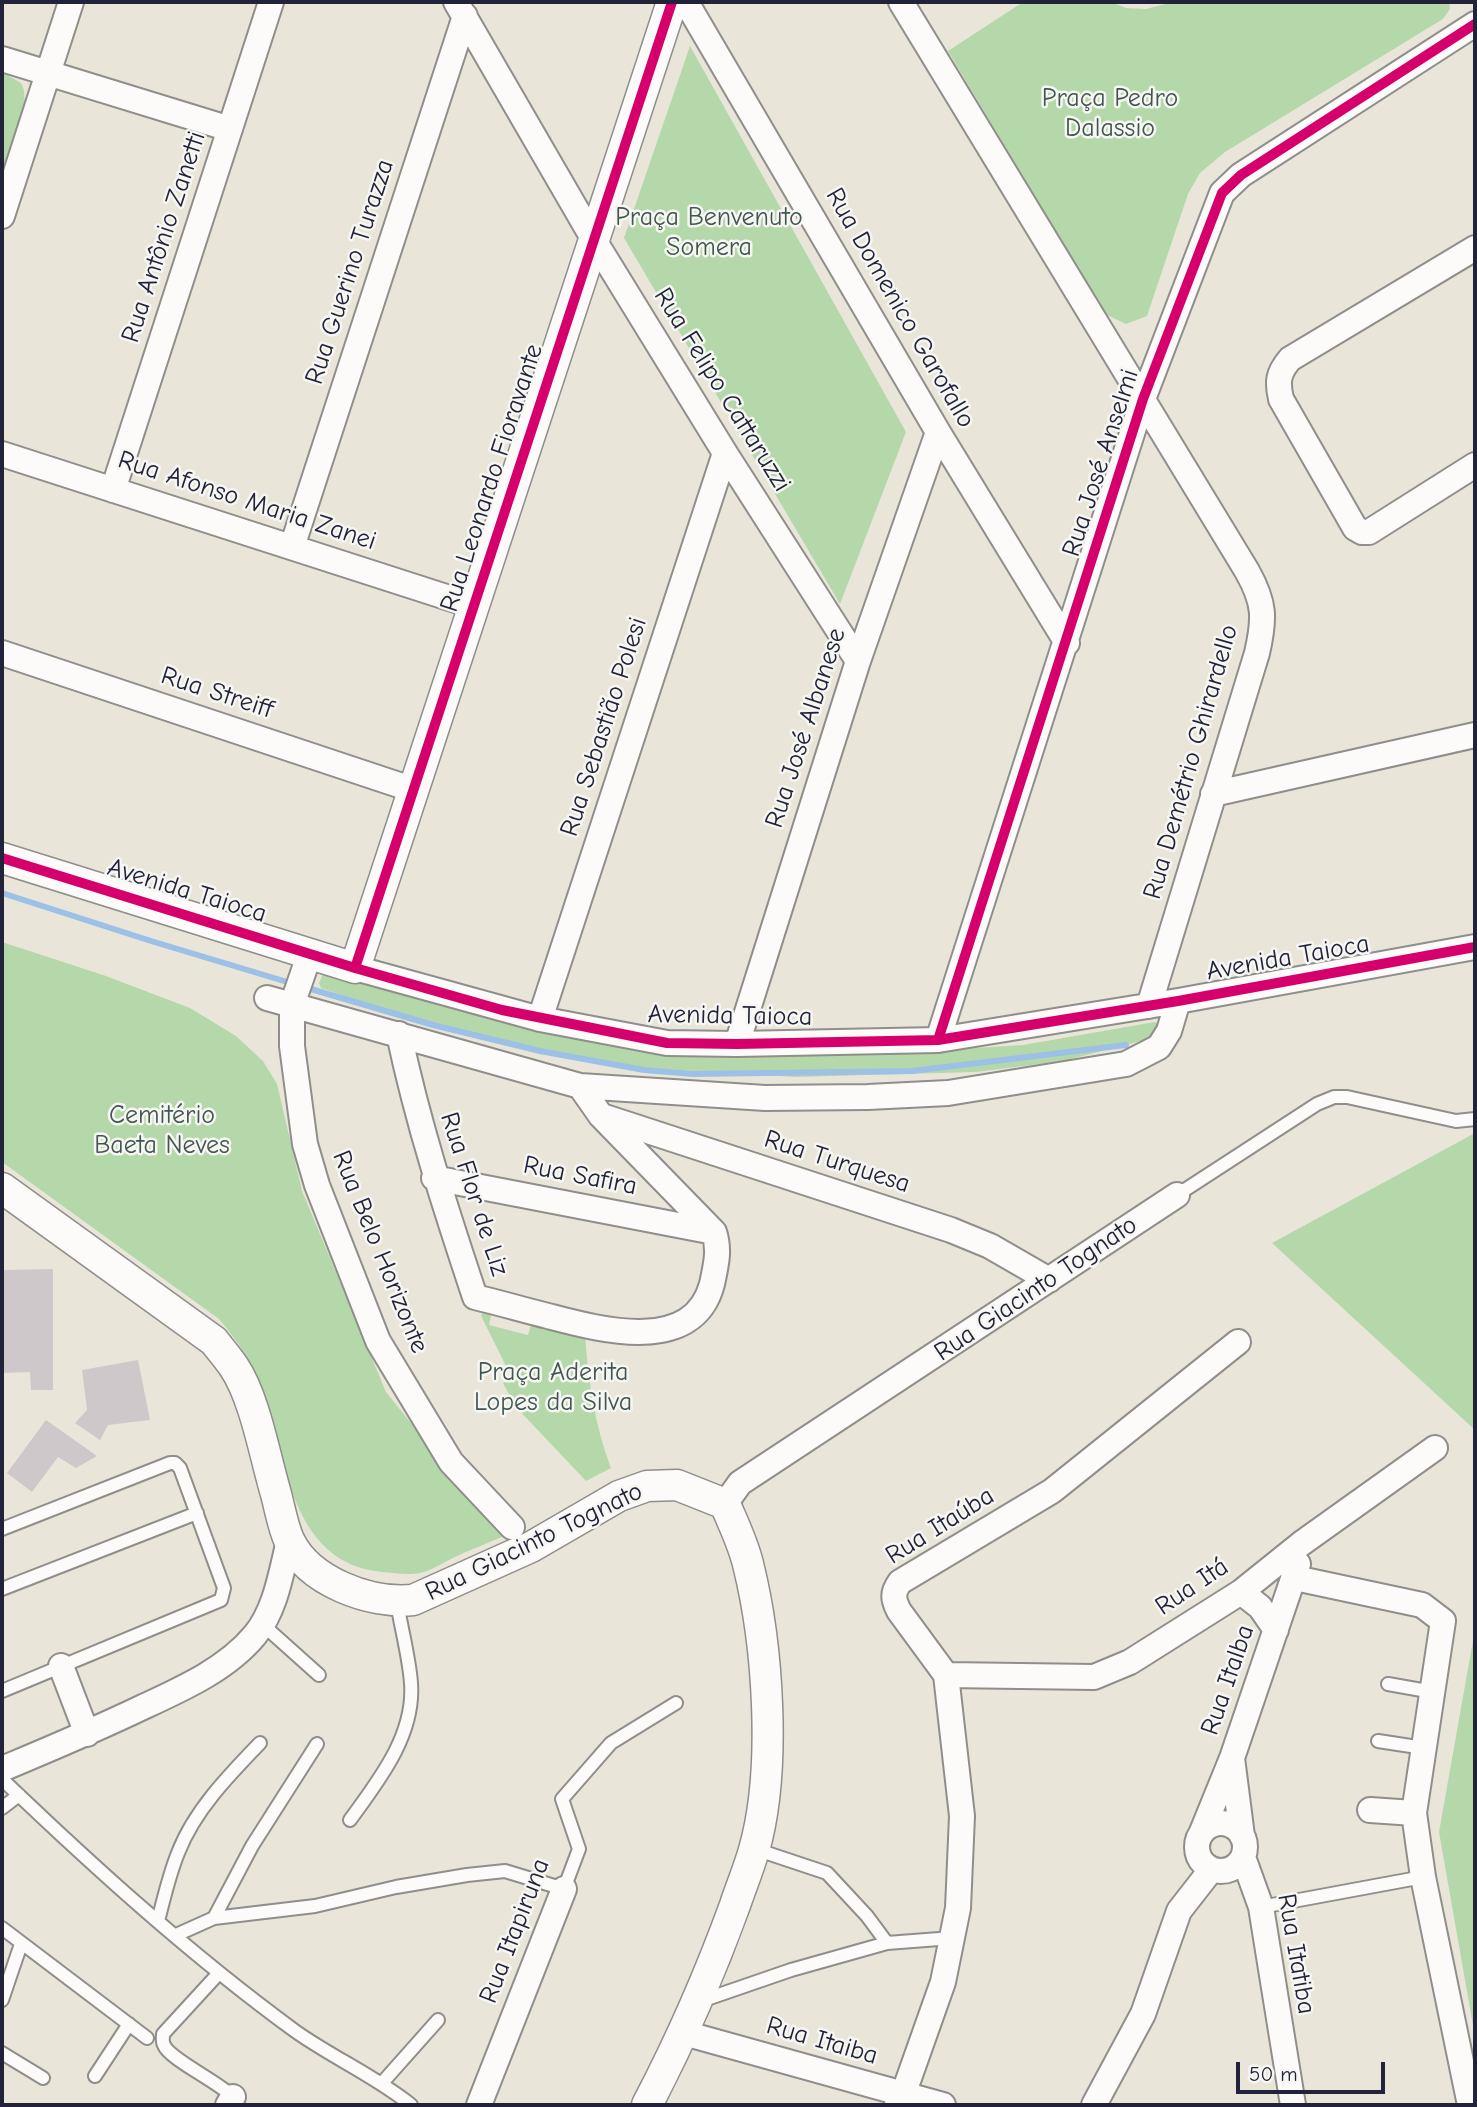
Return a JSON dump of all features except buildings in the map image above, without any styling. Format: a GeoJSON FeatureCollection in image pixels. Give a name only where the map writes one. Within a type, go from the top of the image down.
{"type":"FeatureCollection","features":[{"type":"Feature","properties":{"kind":"street"},"geometry":{"type":"LineString","coordinates":[[2,216],[71,2]]}},
{"type":"Feature","properties":{"kind":"street","name":"Rua Antônio Zanetti"},"geometry":{"type":"LineString","coordinates":[[113,489],[271,2]]}},
{"type":"Feature","properties":{"kind":"street","name":"Rua Leonardo Fioravante"},"geometry":{"type":"LineString","coordinates":[[355,968],[672,2]]}},
{"type":"Feature","properties":{"kind":"street","name":"Rua Domenico Garofallo"},"geometry":{"type":"LineString","coordinates":[[686,2],[938,432],[1067,643]]}},
{"type":"Feature","properties":{"kind":"street","name":"Rua Demétrio Ghirardello"},"geometry":{"type":"LineString","coordinates":[[901,2],[1247,571],[1264,610],[1257,653],[1149,1006]]}},
{"type":"Feature","properties":{"kind":"street","name":"Rua Felipo Cattaruzzi"},"geometry":{"type":"LineString","coordinates":[[461,9],[594,240],[725,453],[858,661]]}},
{"type":"Feature","properties":{"kind":"street","name":"Rua Guerino Turazza"},"geometry":{"type":"LineString","coordinates":[[292,547],[461,9]]}},
{"type":"Feature","properties":{"kind":"street","name":"Rua José Anselmi"},"geometry":{"type":"LineString","coordinates":[[938,1040],[1143,399],[1222,193],[1241,175],[1475,24]]}},
{"type":"Feature","properties":{"kind":"street"},"geometry":{"type":"LineString","coordinates":[[2,59],[230,129]]}},
{"type":"Feature","properties":{"kind":"street"},"geometry":{"type":"LineString","coordinates":[[1475,248],[1290,359],[1280,370],[1278,384],[1281,399],[1355,528],[1362,532],[1369,532],[1475,465]]}},
{"type":"Feature","properties":{"kind":"street","name":"Rua José Albanese"},"geometry":{"type":"LineString","coordinates":[[737,1044],[858,661],[938,432]]}},
{"type":"Feature","properties":{"kind":"street","name":"Rua Sebastião Polesi"},"geometry":{"type":"LineString","coordinates":[[540,1019],[725,453]]}},
{"type":"Feature","properties":{"kind":"street","name":"Rua Afonso Maria Zanei"},"geometry":{"type":"LineString","coordinates":[[2,454],[474,607]]}},
{"type":"Feature","properties":{"kind":"street","name":"Rua Streiff"},"geometry":{"type":"LineString","coordinates":[[2,653],[414,790]]}},
{"type":"Feature","properties":{"kind":"street"},"geometry":{"type":"LineString","coordinates":[[1213,794],[1475,735]]}},
{"type":"Feature","properties":{"kind":"street","name":"Avenida Taioca"},"geometry":{"type":"LineString","coordinates":[[2,858],[300,980],[355,968],[540,1019],[667,1042],[737,1044],[938,1040],[1178,1002],[1475,947]]}},
{"type":"Feature","properties":{"kind":"street"},"geometry":{"type":"LineString","coordinates":[[267,998],[300,980],[399,1034],[580,1086],[765,1098],[948,1093],[1126,1064],[1160,1046],[1178,1002]]}},
{"type":"Feature","properties":{"kind":"street","name":"Rua Belo Horizonte"},"geometry":{"type":"LineString","coordinates":[[300,980],[292,1046],[305,1144],[317,1185],[378,1341],[437,1443],[451,1462],[512,1527]]}},
{"type":"Feature","properties":{"kind":"street","name":"Rua Flor de Liz"},"geometry":{"type":"LineString","coordinates":[[399,1034],[411,1091],[435,1178],[475,1297],[621,1332],[648,1332],[670,1327],[700,1308],[709,1293],[717,1261],[718,1244],[714,1231]]}},
{"type":"Feature","properties":{"kind":"street"},"geometry":{"type":"LineString","coordinates":[[580,1086],[601,1116],[714,1231]]}},
{"type":"Feature","properties":{"kind":"street","name":"Rua Turquesa"},"geometry":{"type":"LineString","coordinates":[[601,1116],[951,1230],[990,1246],[1049,1280]]}},
{"type":"Feature","properties":{"kind":"street","name":"Rua Safira"},"geometry":{"type":"LineString","coordinates":[[435,1178],[714,1231]]}},
{"type":"Feature","properties":{"kind":"street","name":"Rua Giacinto Tognato"},"geometry":{"type":"LineString","coordinates":[[2,1188],[214,1341],[235,1368],[250,1402],[289,1541],[305,1562],[334,1585],[397,1601],[413,1600],[531,1547],[619,1496],[647,1486],[677,1485],[725,1504],[740,1483],[1177,1195]]}},
{"type":"Feature","properties":{"kind":"street","name":"Rua Itaúba"},"geometry":{"type":"LineString","coordinates":[[900,2100],[943,1982],[958,1908],[962,1816],[946,1675],[899,1611],[894,1590],[900,1582],[1052,1491],[1238,1342]]}},
{"type":"Feature","properties":{"kind":"street","name":"Rua Itá"},"geometry":{"type":"LineString","coordinates":[[946,1675],[1094,1677],[1130,1662],[1241,1592],[1302,1543],[1435,1448]]}},
{"type":"Feature","properties":{"kind":"street"},"geometry":{"type":"LineString","coordinates":[[647,2105],[684,2033],[718,1953],[755,1849],[764,1796],[768,1709],[758,1623],[748,1562],[725,1504]]}},
{"type":"Feature","properties":{"kind":"street"},"geometry":{"type":"LineString","coordinates":[[2,1769],[87,1734],[184,1688],[227,1661],[254,1636],[262,1624],[277,1591],[289,1541]]}},
{"type":"Feature","properties":{"kind":"street","name":"Rua Italba"},"geometry":{"type":"LineString","coordinates":[[1178,1911],[1198,1842],[1232,1758],[1295,1578],[1302,1543]]}},
{"type":"Feature","properties":{"kind":"street"},"geometry":{"type":"LineString","coordinates":[[1295,1578],[1422,1605],[1443,1621],[1414,1813],[1423,1877],[1470,2105]]}},
{"type":"Feature","properties":{"kind":"street"},"geometry":{"type":"LineString","coordinates":[[1241,1592],[1260,1607],[1276,1630]]}},
{"type":"Feature","properties":{"kind":"street"},"geometry":{"type":"LineString","coordinates":[[61,1666],[87,1734]]}},
{"type":"Feature","properties":{"kind":"street","name":"Rua Itatiba"},"geometry":{"type":"LineString","coordinates":[[1232,1758],[1243,1846],[1261,1907],[1293,2105]]}},
{"type":"Feature","properties":{"kind":"street"},"geometry":{"type":"LineString","coordinates":[[1370,1810],[1414,1813]]}},
{"type":"Feature","properties":{"kind":"street"},"geometry":{"type":"LineString","coordinates":[[1222,1823],[1230,1825],[1243,1846],[1237,1865],[1223,1872],[1211,1870],[1204,1865],[1198,1842],[1207,1828],[1222,1823]]}},
{"type":"Feature","properties":{"kind":"street"},"geometry":{"type":"LineString","coordinates":[[1094,2105],[1143,2014],[1178,1911],[1211,1870]]}},
{"type":"Feature","properties":{"kind":"street","name":"Rua Itapiruna"},"geometry":{"type":"LineString","coordinates":[[479,2105],[564,1889]]}},
{"type":"Feature","properties":{"kind":"street","name":"Rua Itaiba"},"geometry":{"type":"LineString","coordinates":[[684,2033],[900,2100],[943,2105]]}},
{"type":"Feature","properties":{"kind":"lane"},"geometry":{"type":"LineString","coordinates":[[1177,1195],[1317,1104],[1334,1097],[1347,1097],[1456,1121],[1475,1119]]}},
{"type":"Feature","properties":{"kind":"lane"},"geometry":{"type":"LineString","coordinates":[[2,1529],[170,1462],[174,1463],[180,1468],[225,1588],[221,1600],[2,1691]]}},
{"type":"Feature","properties":{"kind":"lane"},"geometry":{"type":"LineString","coordinates":[[2,1589],[197,1513]]}},
{"type":"Feature","properties":{"kind":"lane"},"geometry":{"type":"LineString","coordinates":[[350,1820],[383,1776],[401,1739],[409,1713],[411,1684],[397,1601]]}},
{"type":"Feature","properties":{"kind":"lane"},"geometry":{"type":"LineString","coordinates":[[262,1624],[320,1675]]}},
{"type":"Feature","properties":{"kind":"lane"},"geometry":{"type":"LineString","coordinates":[[1388,1684],[1433,1692]]}},
{"type":"Feature","properties":{"kind":"lane","name":"Rua Itapiruna"},"geometry":{"type":"LineString","coordinates":[[564,1889],[579,1849],[562,1799],[611,1744],[676,1703]]}},
{"type":"Feature","properties":{"kind":"lane"},"geometry":{"type":"LineString","coordinates":[[1378,1741],[1424,1748]]}},
{"type":"Feature","properties":{"kind":"lane"},"geometry":{"type":"LineString","coordinates":[[158,1921],[178,1851],[198,1817],[228,1776],[260,1743]]}},
{"type":"Feature","properties":{"kind":"lane"},"geometry":{"type":"LineString","coordinates":[[214,1918],[252,1846],[317,1744]]}},
{"type":"Feature","properties":{"kind":"lane"},"geometry":{"type":"LineString","coordinates":[[2,1779],[219,1973],[298,2033],[382,2083],[411,2105]]}},
{"type":"Feature","properties":{"kind":"lane"},"geometry":{"type":"LineString","coordinates":[[2,1808],[19,1795]]}},
{"type":"Feature","properties":{"kind":"lane"},"geometry":{"type":"LineString","coordinates":[[755,1849],[827,1873],[867,1916],[887,1943]]}},
{"type":"Feature","properties":{"kind":"lane"},"geometry":{"type":"LineString","coordinates":[[176,1935],[214,1918],[315,1906],[396,1887],[467,1875],[505,1871],[564,1889]]}},
{"type":"Feature","properties":{"kind":"lane"},"geometry":{"type":"LineString","coordinates":[[1261,1907],[1423,1877]]}},
{"type":"Feature","properties":{"kind":"lane"},"geometry":{"type":"LineString","coordinates":[[2,1928],[147,2038]]}},
{"type":"Feature","properties":{"kind":"lane"},"geometry":{"type":"LineString","coordinates":[[697,2002],[791,1970],[887,1943],[952,1938]]}},
{"type":"Feature","properties":{"kind":"lane"},"geometry":{"type":"LineString","coordinates":[[2,2000],[22,1944]]}},
{"type":"Feature","properties":{"kind":"lane"},"geometry":{"type":"LineString","coordinates":[[219,1973],[163,2034],[164,2045],[172,2055],[226,2088],[231,2101]]}},
{"type":"Feature","properties":{"kind":"lane"},"geometry":{"type":"LineString","coordinates":[[382,2083],[438,2020]]}},
{"type":"Feature","properties":{"kind":"lane"},"geometry":{"type":"LineString","coordinates":[[95,2076],[129,2024]]}},
{"type":"Feature","properties":{"kind":"lane"},"geometry":{"type":"LineString","coordinates":[[2,2053],[43,2078]]}},
{"type":"Feature","properties":{"kind":"green space","name":"Praça Pedro Dalassio"},"geometry":{"type":"Polygon","coordinates":[[[1023,2],[1111,2],[1126,8],[1146,9],[1173,2],[1449,2],[1450,9],[1443,19],[1225,152],[1200,173],[1188,194],[1147,316],[1126,324],[1105,314],[948,51],[1023,2]]]}},
{"type":"Feature","properties":{"kind":"green space","name":"Praça Benvenuto Somera"},"geometry":{"type":"Polygon","coordinates":[[[690,46],[906,432],[840,604],[624,238],[690,46]]]}},
{"type":"Feature","properties":{"kind":"green space"},"geometry":{"type":"Polygon","coordinates":[[[2,72],[21,83],[25,109],[2,180],[2,72]]]}},
{"type":"Feature","properties":{"kind":"green space","name":"Cemitério Baeta Neves"},"geometry":{"type":"Polygon","coordinates":[[[2,942],[106,976],[190,1008],[236,1036],[263,1061],[277,1084],[302,1191],[386,1392],[502,1537],[428,1571],[414,1574],[382,1572],[351,1564],[327,1549],[309,1527],[296,1502],[252,1367],[219,1319],[2,1162],[2,942]]]}},
{"type":"Feature","properties":{"kind":"green space"},"geometry":{"type":"Polygon","coordinates":[[[332,972],[500,1022],[577,1038],[753,1055],[865,1055],[1023,1045],[1155,1022],[1159,1024],[1158,1033],[1141,1041],[1063,1061],[976,1072],[796,1077],[629,1067],[517,1047],[407,1017],[321,988],[319,983],[323,974],[332,972]]]}},
{"type":"Feature","properties":{"kind":"green space"},"geometry":{"type":"Polygon","coordinates":[[[1475,1133],[1475,1430],[1272,1243],[1475,1133]]]}},
{"type":"Feature","properties":{"kind":"green space","name":"Praça Aderita Lopes da Silva"},"geometry":{"type":"Polygon","coordinates":[[[484,1310],[492,1311],[489,1325],[528,1335],[532,1321],[585,1334],[593,1402],[611,1468],[586,1481],[515,1406],[503,1383],[512,1378],[481,1316],[484,1310]]]}},
{"type":"Feature","properties":{"kind":"green space"},"geometry":{"type":"Polygon","coordinates":[[[1475,1629],[1475,2037],[1439,1832],[1475,1629]]]}},
{"type":"Feature","properties":{"kind":"waterway"},"geometry":{"type":"LineString","coordinates":[[2,893],[294,984]]}},
{"type":"Feature","properties":{"kind":"waterway"},"geometry":{"type":"LineString","coordinates":[[304,987],[433,1025],[540,1051],[644,1070],[694,1074],[912,1071],[1126,1045]]}},
{"type":"Feature","properties":{"kind":"cycle path"},"geometry":{"type":"LineString","coordinates":[[355,968],[672,2]]}},
{"type":"Feature","properties":{"kind":"cycle path"},"geometry":{"type":"LineString","coordinates":[[938,1040],[1143,399],[1222,193],[1241,175],[1475,24]]}},
{"type":"Feature","properties":{"kind":"cycle path"},"geometry":{"type":"LineString","coordinates":[[2,858],[355,968],[502,1010],[667,1043],[938,1040],[1178,1001],[1475,947]]}}]}
